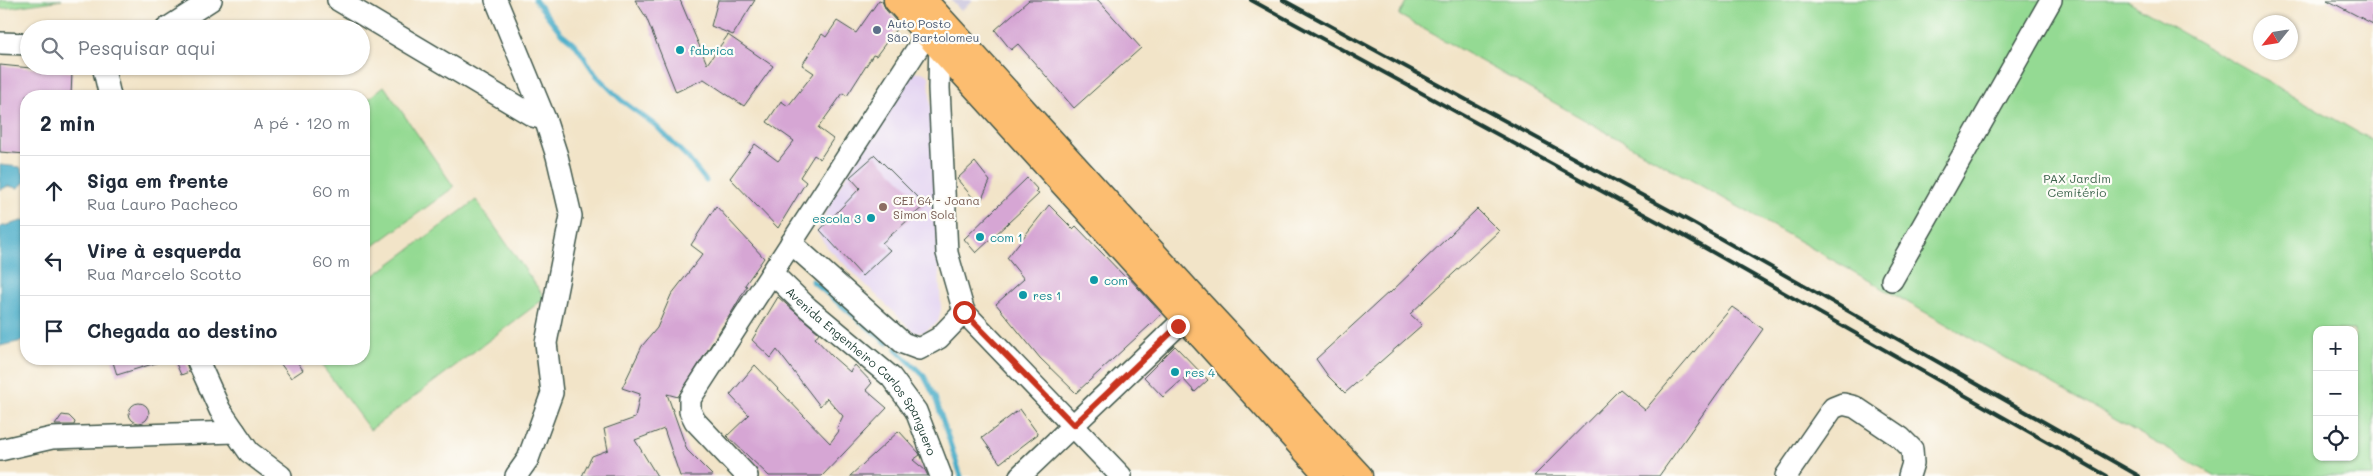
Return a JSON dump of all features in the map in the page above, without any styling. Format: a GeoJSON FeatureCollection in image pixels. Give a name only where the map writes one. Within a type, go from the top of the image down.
{"type":"FeatureCollection","features":[{"type":"Feature","properties":{"kind":"main road"},"geometry":{"type":"LineString","coordinates":[[897,0],[936,33],[1329,476]]}},
{"type":"Feature","properties":{"kind":"main road"},"geometry":{"type":"LineString","coordinates":[[923,0],[936,33]]}},
{"type":"Feature","properties":{"kind":"main road"},"geometry":{"type":"LineString","coordinates":[[1188,317],[1359,476]]}},
{"type":"Feature","properties":{"kind":"street"},"geometry":{"type":"LineString","coordinates":[[180,20],[211,0]]}},
{"type":"Feature","properties":{"kind":"street"},"geometry":{"type":"LineString","coordinates":[[338,0],[533,116],[545,119]]}},
{"type":"Feature","properties":{"kind":"street"},"geometry":{"type":"LineString","coordinates":[[496,0],[545,119],[557,156],[571,216],[546,343],[552,393],[528,459],[516,476]]}},
{"type":"Feature","properties":{"kind":"street"},"geometry":{"type":"LineString","coordinates":[[1892,280],[2051,0]]}},
{"type":"Feature","properties":{"kind":"street"},"geometry":{"type":"LineString","coordinates":[[747,476],[695,421],[690,412],[690,399],[791,243],[936,33]]}},
{"type":"Feature","properties":{"kind":"street"},"geometry":{"type":"LineString","coordinates":[[936,33],[947,253],[964,312],[1121,476]]}},
{"type":"Feature","properties":{"kind":"street"},"geometry":{"type":"LineString","coordinates":[[0,43],[20,44]]}},
{"type":"Feature","properties":{"kind":"street"},"geometry":{"type":"LineString","coordinates":[[105,75],[109,90]]}},
{"type":"Feature","properties":{"kind":"street"},"geometry":{"type":"LineString","coordinates":[[791,243],[903,343],[920,349],[939,338],[964,312]]}},
{"type":"Feature","properties":{"kind":"street","name":"Avenida Engenheiro Carlos Spanguero"},"geometry":{"type":"LineString","coordinates":[[772,274],[808,308],[891,377],[916,411],[941,476]]}},
{"type":"Feature","properties":{"kind":"street"},"geometry":{"type":"LineString","coordinates":[[1020,476],[1188,317]]}},
{"type":"Feature","properties":{"kind":"street"},"geometry":{"type":"LineString","coordinates":[[200,365],[220,410],[249,452],[281,476]]}},
{"type":"Feature","properties":{"kind":"street"},"geometry":{"type":"LineString","coordinates":[[1786,476],[1833,408],[1843,404],[1855,407],[1902,438],[1912,449],[1913,463],[1909,476]]}},
{"type":"Feature","properties":{"kind":"street"},"geometry":{"type":"LineString","coordinates":[[0,450],[52,438],[235,432]]}},
{"type":"Feature","properties":{"kind":"shaded area"},"geometry":{"type":"Polygon","coordinates":[[[951,0],[973,0],[961,11],[951,0]]]}},
{"type":"Feature","properties":{"kind":"shaded area","name":"CEI 64 - Joana Simon Sola"},"geometry":{"type":"Polygon","coordinates":[[[922,72],[929,76],[941,309],[938,322],[924,332],[915,333],[827,247],[817,232],[832,198],[911,73],[922,72]]]}},
{"type":"Feature","properties":{"kind":"green space"},"geometry":{"type":"Polygon","coordinates":[[[0,0],[62,0],[0,9],[0,0]]]}},
{"type":"Feature","properties":{"kind":"green space","name":"PAX Jardim Cemitério"},"geometry":{"type":"Polygon","coordinates":[[[1407,0],[2125,0],[2373,141],[2373,476],[2215,476],[1399,15],[1407,0]]]}},
{"type":"Feature","properties":{"kind":"green space"},"geometry":{"type":"Polygon","coordinates":[[[384,86],[454,187],[370,249],[370,97],[384,86]]]}},
{"type":"Feature","properties":{"kind":"green space"},"geometry":{"type":"Polygon","coordinates":[[[476,200],[545,298],[370,430],[321,365],[370,365],[370,279],[476,200]]]}},
{"type":"Feature","properties":{"kind":"water"},"geometry":{"type":"Polygon","coordinates":[[[0,165],[20,167],[20,186],[18,188],[8,186],[0,190],[0,165]]]}},
{"type":"Feature","properties":{"kind":"water"},"geometry":{"type":"Polygon","coordinates":[[[20,222],[20,341],[0,346],[0,227],[20,222]]]}},
{"type":"Feature","properties":{"kind":"building","name":"fabrica"},"geometry":{"type":"Polygon","coordinates":[[[635,0],[680,0],[707,64],[728,35],[773,66],[744,106],[704,79],[676,92],[646,17],[635,0]]]}},
{"type":"Feature","properties":{"kind":"building","name":"fabrica"},"geometry":{"type":"Polygon","coordinates":[[[718,0],[755,0],[733,35],[711,26],[718,0]]]}},
{"type":"Feature","properties":{"kind":"building"},"geometry":{"type":"Polygon","coordinates":[[[879,0],[882,1],[886,10],[896,21],[897,28],[876,56],[873,55],[847,96],[843,93],[818,128],[833,139],[820,159],[814,155],[800,177],[806,182],[778,228],[730,178],[755,144],[778,161],[794,141],[767,122],[781,101],[788,106],[814,73],[802,65],[822,34],[826,37],[837,21],[856,33],[879,0]]]}},
{"type":"Feature","properties":{"kind":"building"},"geometry":{"type":"Polygon","coordinates":[[[1029,0],[1098,0],[1141,48],[1074,108],[1018,44],[1011,50],[995,30],[1029,0]]]}},
{"type":"Feature","properties":{"kind":"building"},"geometry":{"type":"Polygon","coordinates":[[[2327,0],[2373,0],[2373,24],[2327,0]]]}},
{"type":"Feature","properties":{"kind":"building"},"geometry":{"type":"Polygon","coordinates":[[[0,65],[20,67],[20,75],[72,75],[71,90],[20,90],[20,154],[0,152],[0,65]]]}},
{"type":"Feature","properties":{"kind":"building","name":"escola 3"},"geometry":{"type":"Polygon","coordinates":[[[875,155],[925,205],[882,243],[890,250],[862,276],[820,230],[860,188],[850,177],[875,155]]]}},
{"type":"Feature","properties":{"kind":"building"},"geometry":{"type":"Polygon","coordinates":[[[975,162],[990,181],[979,205],[957,179],[975,162]]]}},
{"type":"Feature","properties":{"kind":"building"},"geometry":{"type":"Polygon","coordinates":[[[1027,178],[1038,190],[1036,192],[1039,194],[976,253],[964,239],[1027,178]]]}},
{"type":"Feature","properties":{"kind":"building"},"geometry":{"type":"Polygon","coordinates":[[[1049,205],[1073,229],[1076,226],[1126,278],[1128,277],[1162,314],[1076,393],[1040,358],[996,304],[1024,279],[1007,258],[1049,205]]]}},
{"type":"Feature","properties":{"kind":"building"},"geometry":{"type":"Polygon","coordinates":[[[716,206],[764,258],[745,285],[747,286],[733,310],[678,397],[667,394],[687,450],[713,476],[680,476],[664,429],[635,440],[657,476],[582,476],[592,456],[608,450],[604,429],[635,418],[640,394],[622,388],[642,346],[657,328],[671,295],[703,254],[691,245],[716,206]]]}},
{"type":"Feature","properties":{"kind":"building"},"geometry":{"type":"Polygon","coordinates":[[[1477,209],[1499,231],[1410,314],[1422,325],[1345,393],[1328,376],[1316,359],[1390,293],[1477,209]]]}},
{"type":"Feature","properties":{"kind":"building"},"geometry":{"type":"Polygon","coordinates":[[[778,297],[819,333],[815,338],[850,372],[855,365],[872,383],[866,390],[887,408],[822,476],[769,476],[727,436],[749,415],[730,395],[755,365],[830,443],[839,431],[837,428],[843,416],[827,398],[820,406],[777,350],[771,358],[752,340],[778,297]]]}},
{"type":"Feature","properties":{"kind":"building"},"geometry":{"type":"Polygon","coordinates":[[[1732,307],[1763,329],[1659,476],[1534,476],[1620,389],[1645,410],[1732,307]]]}},
{"type":"Feature","properties":{"kind":"building","name":"res 4"},"geometry":{"type":"Polygon","coordinates":[[[1175,346],[1208,380],[1195,392],[1183,379],[1163,397],[1144,377],[1175,346]]]}},
{"type":"Feature","properties":{"kind":"building"},"geometry":{"type":"Polygon","coordinates":[[[114,365],[149,365],[117,375],[114,365]]]}},
{"type":"Feature","properties":{"kind":"building"},"geometry":{"type":"Polygon","coordinates":[[[177,365],[187,365],[189,372],[181,375],[177,365]]]}},
{"type":"Feature","properties":{"kind":"building"},"geometry":{"type":"Polygon","coordinates":[[[281,365],[299,365],[303,370],[291,378],[281,365]]]}},
{"type":"Feature","properties":{"kind":"building"},"geometry":{"type":"Polygon","coordinates":[[[139,403],[146,406],[149,413],[146,420],[139,423],[132,420],[129,413],[132,406],[139,403]]]}},
{"type":"Feature","properties":{"kind":"building"},"geometry":{"type":"Polygon","coordinates":[[[1020,409],[1038,434],[1000,463],[982,438],[1020,409]]]}},
{"type":"Feature","properties":{"kind":"building"},"geometry":{"type":"Polygon","coordinates":[[[62,415],[69,416],[75,422],[74,425],[55,425],[62,415]]]}},
{"type":"Feature","properties":{"kind":"building"},"geometry":{"type":"Polygon","coordinates":[[[899,431],[919,453],[920,455],[913,460],[925,470],[928,476],[850,476],[899,431]]]}},
{"type":"Feature","properties":{"kind":"waterway"},"geometry":{"type":"LineString","coordinates":[[535,0],[561,33],[575,44],[596,75],[621,100],[655,125],[688,158],[706,181]]}},
{"type":"Feature","properties":{"kind":"waterway"},"geometry":{"type":"LineString","coordinates":[[812,281],[887,343]]}},
{"type":"Feature","properties":{"kind":"waterway"},"geometry":{"type":"LineString","coordinates":[[896,349],[924,376],[935,397],[961,476]]}},
{"type":"Feature","properties":{"kind":"railway"},"geometry":{"type":"LineString","coordinates":[[1251,0],[1684,236],[2107,476]]}},
{"type":"Feature","properties":{"kind":"railway"},"geometry":{"type":"LineString","coordinates":[[1283,0],[1693,223],[2139,476]]}},
{"type":"Feature","properties":{"kind":"place","name":"Auto Posto São Bartolomeu"},"geometry":{"type":"Point","coordinates":[877,30]}},
{"type":"Feature","properties":{"kind":"place","name":"fabrica"},"geometry":{"type":"Point","coordinates":[680,50]}},
{"type":"Feature","properties":{"kind":"place","name":"CEI 64 - Joana Simon Sola"},"geometry":{"type":"Point","coordinates":[883,207]}},
{"type":"Feature","properties":{"kind":"place","name":"escola 3"},"geometry":{"type":"Point","coordinates":[871,218]}},
{"type":"Feature","properties":{"kind":"place","name":"com 1"},"geometry":{"type":"Point","coordinates":[980,237]}},
{"type":"Feature","properties":{"kind":"place","name":"com"},"geometry":{"type":"Point","coordinates":[1094,280]}},
{"type":"Feature","properties":{"kind":"place","name":"res 1"},"geometry":{"type":"Point","coordinates":[1023,295]}},
{"type":"Feature","properties":{"kind":"place","name":"res 4"},"geometry":{"type":"Point","coordinates":[1175,372]}},
{"type":"Feature","properties":{"kind":"route"},"geometry":{"type":"LineString","coordinates":[[964,312],[1074,425],[1178,326]]}}]}
